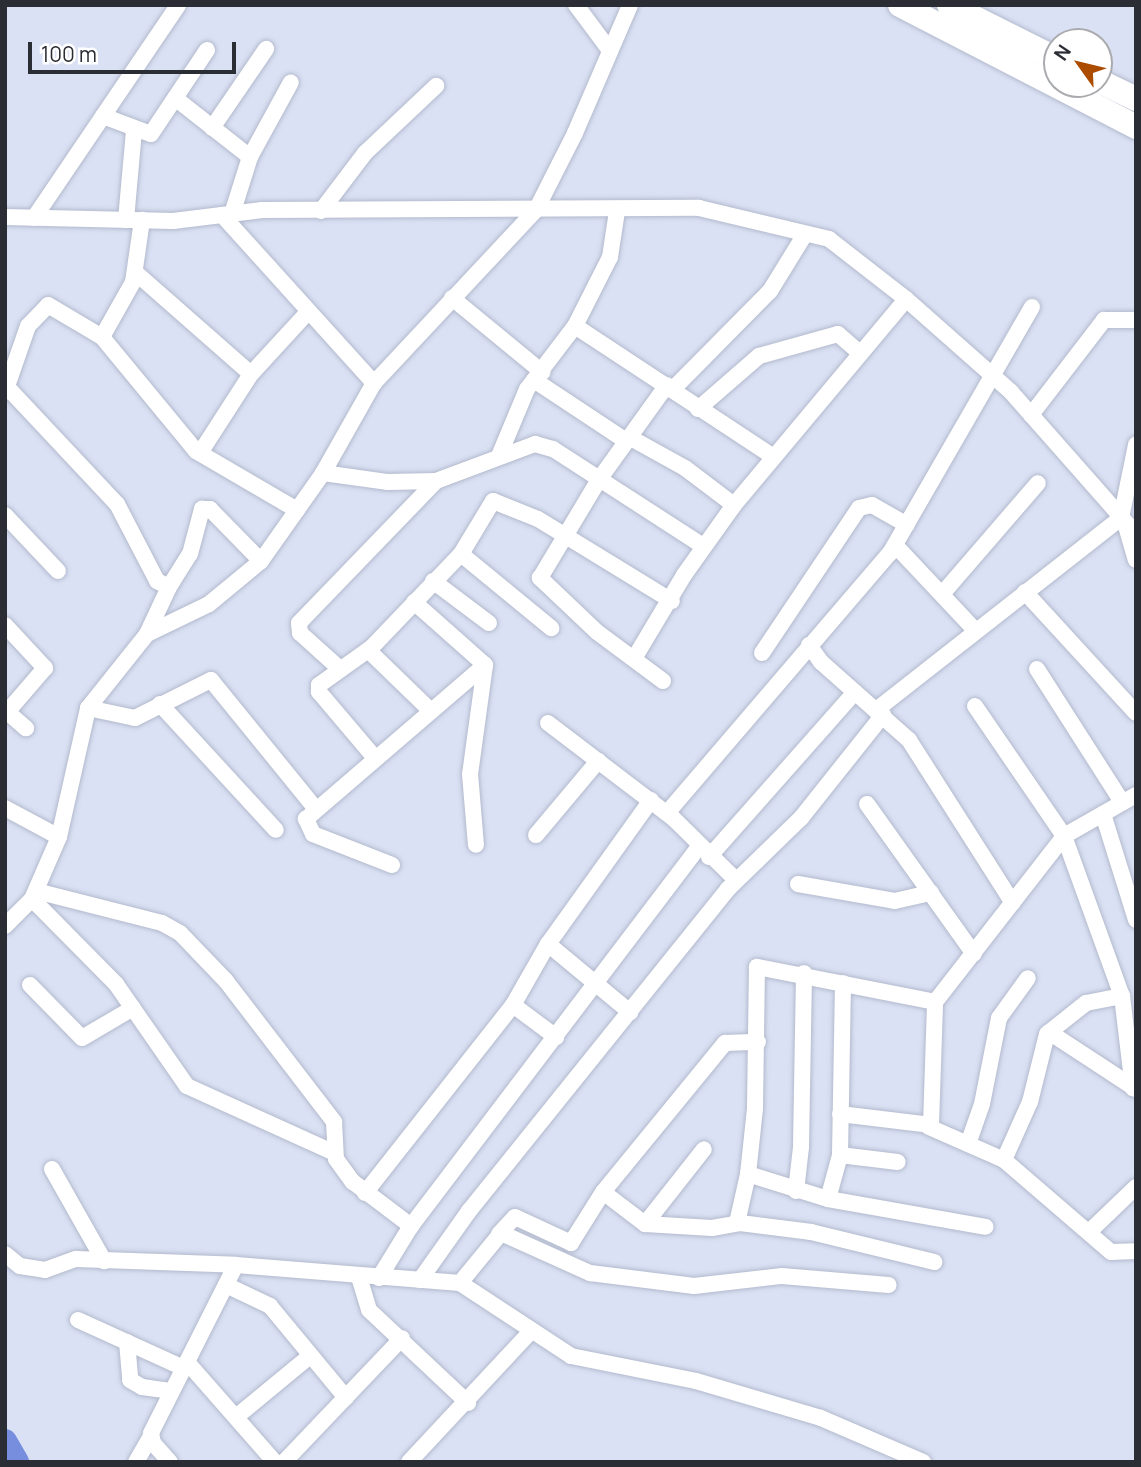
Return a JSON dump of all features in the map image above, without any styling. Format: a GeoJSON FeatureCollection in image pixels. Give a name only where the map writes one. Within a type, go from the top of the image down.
{"type":"FeatureCollection","features":[{"type":"Feature","properties":{"kind":"main road"},"geometry":{"type":"LineString","coordinates":[[949,5],[1043,52]]}},
{"type":"Feature","properties":{"kind":"main road"},"geometry":{"type":"LineString","coordinates":[[903,6],[1136,127]]}},
{"type":"Feature","properties":{"kind":"main road"},"geometry":{"type":"LineString","coordinates":[[1113,87],[1136,99]]}},
{"type":"Feature","properties":{"kind":"street"},"geometry":{"type":"LineString","coordinates":[[34,218],[178,5]]}},
{"type":"Feature","properties":{"kind":"street"},"geometry":{"type":"LineString","coordinates":[[576,5],[608,48]]}},
{"type":"Feature","properties":{"kind":"street"},"geometry":{"type":"LineString","coordinates":[[147,634],[209,604],[261,561],[323,473],[374,383],[536,210],[575,133],[608,48],[629,5]]}},
{"type":"Feature","properties":{"kind":"street"},"geometry":{"type":"LineString","coordinates":[[212,128],[266,49]]}},
{"type":"Feature","properties":{"kind":"street"},"geometry":{"type":"LineString","coordinates":[[103,116],[134,130],[151,134],[207,50]]}},
{"type":"Feature","properties":{"kind":"street"},"geometry":{"type":"LineString","coordinates":[[227,214],[250,157],[291,82]]}},
{"type":"Feature","properties":{"kind":"street"},"geometry":{"type":"LineString","coordinates":[[321,211],[365,153],[436,86]]}},
{"type":"Feature","properties":{"kind":"street"},"geometry":{"type":"LineString","coordinates":[[175,98],[250,157]]}},
{"type":"Feature","properties":{"kind":"street"},"geometry":{"type":"LineString","coordinates":[[102,337],[136,272],[134,130]]}},
{"type":"Feature","properties":{"kind":"street"},"geometry":{"type":"LineString","coordinates":[[5,217],[134,220],[321,211],[617,211],[699,208],[828,239],[906,299],[994,379],[1031,415],[1127,526]]}},
{"type":"Feature","properties":{"kind":"street"},"geometry":{"type":"LineString","coordinates":[[499,456],[538,376],[575,326],[611,257],[617,211]]}},
{"type":"Feature","properties":{"kind":"street"},"geometry":{"type":"LineString","coordinates":[[227,214],[307,313],[374,383]]}},
{"type":"Feature","properties":{"kind":"street"},"geometry":{"type":"LineString","coordinates":[[663,681],[635,657],[597,632],[540,580],[598,481],[628,439],[669,388],[770,291],[805,234]]}},
{"type":"Feature","properties":{"kind":"street"},"geometry":{"type":"LineString","coordinates":[[136,272],[251,374]]}},
{"type":"Feature","properties":{"kind":"street"},"geometry":{"type":"LineString","coordinates":[[452,298],[538,376],[628,439],[685,468],[734,505]]}},
{"type":"Feature","properties":{"kind":"street"},"geometry":{"type":"LineString","coordinates":[[635,657],[672,601],[703,546],[734,505],[772,456],[906,299]]}},
{"type":"Feature","properties":{"kind":"street"},"geometry":{"type":"LineString","coordinates":[[169,587],[157,581],[117,504],[7,390],[28,326],[45,306],[102,337],[200,453],[297,510]]}},
{"type":"Feature","properties":{"kind":"street"},"geometry":{"type":"LineString","coordinates":[[667,813],[895,545],[994,379],[1032,307]]}},
{"type":"Feature","properties":{"kind":"street"},"geometry":{"type":"LineString","coordinates":[[200,453],[251,374],[307,313]]}},
{"type":"Feature","properties":{"kind":"street"},"geometry":{"type":"LineString","coordinates":[[1031,415],[1104,320],[1136,320]]}},
{"type":"Feature","properties":{"kind":"street"},"geometry":{"type":"LineString","coordinates":[[575,326],[772,456]]}},
{"type":"Feature","properties":{"kind":"street"},"geometry":{"type":"LineString","coordinates":[[698,409],[759,356],[838,334],[860,353]]}},
{"type":"Feature","properties":{"kind":"street"},"geometry":{"type":"LineString","coordinates":[[323,473],[387,482],[436,481],[535,444],[553,449],[598,481],[703,546]]}},
{"type":"Feature","properties":{"kind":"street"},"geometry":{"type":"LineString","coordinates":[[1135,454],[1127,526],[1136,560]]}},
{"type":"Feature","properties":{"kind":"street"},"geometry":{"type":"LineString","coordinates":[[340,669],[300,633],[299,623],[436,481]]}},
{"type":"Feature","properties":{"kind":"street"},"geometry":{"type":"LineString","coordinates":[[943,593],[1038,483]]}},
{"type":"Feature","properties":{"kind":"street"},"geometry":{"type":"LineString","coordinates":[[375,758],[319,692],[321,682],[368,650],[461,554],[495,499],[566,535],[672,601]]}},
{"type":"Feature","properties":{"kind":"street"},"geometry":{"type":"LineString","coordinates":[[762,653],[859,508],[872,505],[907,525]]}},
{"type":"Feature","properties":{"kind":"street"},"geometry":{"type":"LineString","coordinates":[[5,926],[34,895],[59,837],[88,708],[147,634],[169,587],[190,554],[202,509],[209,509],[261,561]]}},
{"type":"Feature","properties":{"kind":"street"},"geometry":{"type":"LineString","coordinates":[[5,515],[58,571]]}},
{"type":"Feature","properties":{"kind":"street"},"geometry":{"type":"LineString","coordinates":[[420,1280],[469,1211],[736,880],[801,818],[880,713],[974,629],[1025,592],[1127,526]]}},
{"type":"Feature","properties":{"kind":"street"},"geometry":{"type":"LineString","coordinates":[[895,545],[974,629]]}},
{"type":"Feature","properties":{"kind":"street"},"geometry":{"type":"LineString","coordinates":[[461,554],[551,628]]}},
{"type":"Feature","properties":{"kind":"street"},"geometry":{"type":"LineString","coordinates":[[433,582],[489,622]]}},
{"type":"Feature","properties":{"kind":"street"},"geometry":{"type":"LineString","coordinates":[[1025,592],[1136,713]]}},
{"type":"Feature","properties":{"kind":"street"},"geometry":{"type":"LineString","coordinates":[[414,602],[485,665]]}},
{"type":"Feature","properties":{"kind":"street"},"geometry":{"type":"LineString","coordinates":[[5,625],[45,668],[6,711],[26,728]]}},
{"type":"Feature","properties":{"kind":"street"},"geometry":{"type":"LineString","coordinates":[[809,645],[855,692],[909,740],[1013,903]]}},
{"type":"Feature","properties":{"kind":"street"},"geometry":{"type":"LineString","coordinates":[[368,650],[431,711]]}},
{"type":"Feature","properties":{"kind":"street"},"geometry":{"type":"LineString","coordinates":[[392,865],[313,834],[306,819],[315,808],[485,665]]}},
{"type":"Feature","properties":{"kind":"street"},"geometry":{"type":"LineString","coordinates":[[477,845],[470,774],[485,665]]}},
{"type":"Feature","properties":{"kind":"street"},"geometry":{"type":"LineString","coordinates":[[929,1127],[935,1002],[1064,836],[1129,798],[1037,669]]}},
{"type":"Feature","properties":{"kind":"street"},"geometry":{"type":"LineString","coordinates":[[88,708],[129,719],[211,680],[315,808]]}},
{"type":"Feature","properties":{"kind":"street"},"geometry":{"type":"LineString","coordinates":[[379,1278],[411,1226],[556,1037],[704,852],[855,692]]}},
{"type":"Feature","properties":{"kind":"street"},"geometry":{"type":"LineString","coordinates":[[160,704],[276,830]]}},
{"type":"Feature","properties":{"kind":"street"},"geometry":{"type":"LineString","coordinates":[[975,706],[1064,836],[1122,996],[1135,1088]]}},
{"type":"Feature","properties":{"kind":"street"},"geometry":{"type":"LineString","coordinates":[[548,723],[667,813],[704,852],[736,880]]}},
{"type":"Feature","properties":{"kind":"street"},"geometry":{"type":"LineString","coordinates":[[536,835],[598,761]]}},
{"type":"Feature","properties":{"kind":"street"},"geometry":{"type":"LineString","coordinates":[[365,1193],[513,1005],[548,944],[651,800]]}},
{"type":"Feature","properties":{"kind":"street"},"geometry":{"type":"LineString","coordinates":[[867,804],[974,954]]}},
{"type":"Feature","properties":{"kind":"street"},"geometry":{"type":"LineString","coordinates":[[5,808],[59,837]]}},
{"type":"Feature","properties":{"kind":"street"},"geometry":{"type":"LineString","coordinates":[[1103,814],[1136,920]]}},
{"type":"Feature","properties":{"kind":"street"},"geometry":{"type":"LineString","coordinates":[[798,884],[895,901],[931,893]]}},
{"type":"Feature","properties":{"kind":"street"},"geometry":{"type":"LineString","coordinates":[[34,895],[76,939],[133,1008],[194,1091],[335,1153],[365,1193],[411,1226]]}},
{"type":"Feature","properties":{"kind":"street"},"geometry":{"type":"LineString","coordinates":[[34,895],[162,923],[180,933],[226,981],[334,1122],[335,1153]]}},
{"type":"Feature","properties":{"kind":"street"},"geometry":{"type":"LineString","coordinates":[[548,944],[600,983],[631,1012]]}},
{"type":"Feature","properties":{"kind":"street"},"geometry":{"type":"LineString","coordinates":[[737,1223],[748,1174],[758,1042],[757,967],[804,973],[935,1002]]}},
{"type":"Feature","properties":{"kind":"street"},"geometry":{"type":"LineString","coordinates":[[796,1191],[801,1147],[804,973]]}},
{"type":"Feature","properties":{"kind":"street"},"geometry":{"type":"LineString","coordinates":[[968,1144],[982,1104],[999,1018],[1028,978]]}},
{"type":"Feature","properties":{"kind":"street"},"geometry":{"type":"LineString","coordinates":[[828,1199],[840,1155],[843,983]]}},
{"type":"Feature","properties":{"kind":"street"},"geometry":{"type":"LineString","coordinates":[[30,985],[82,1038],[133,1008]]}},
{"type":"Feature","properties":{"kind":"street"},"geometry":{"type":"LineString","coordinates":[[1004,1160],[1027,1111],[1042,1043],[1049,1032],[1086,1003],[1122,996]]}},
{"type":"Feature","properties":{"kind":"street"},"geometry":{"type":"LineString","coordinates":[[513,1005],[556,1037]]}},
{"type":"Feature","properties":{"kind":"street"},"geometry":{"type":"LineString","coordinates":[[1049,1032],[1135,1088]]}},
{"type":"Feature","properties":{"kind":"street"},"geometry":{"type":"LineString","coordinates":[[460,1283],[516,1217],[571,1243],[603,1192],[724,1043],[758,1042]]}},
{"type":"Feature","properties":{"kind":"street"},"geometry":{"type":"LineString","coordinates":[[840,1114],[929,1127],[1004,1160],[1119,1255],[1136,1251]]}},
{"type":"Feature","properties":{"kind":"street"},"geometry":{"type":"LineString","coordinates":[[645,1224],[704,1149]]}},
{"type":"Feature","properties":{"kind":"street"},"geometry":{"type":"LineString","coordinates":[[840,1155],[898,1162]]}},
{"type":"Feature","properties":{"kind":"street"},"geometry":{"type":"LineString","coordinates":[[52,1169],[104,1261]]}},
{"type":"Feature","properties":{"kind":"street"},"geometry":{"type":"LineString","coordinates":[[748,1174],[828,1199],[986,1227]]}},
{"type":"Feature","properties":{"kind":"street"},"geometry":{"type":"LineString","coordinates":[[1088,1232],[1136,1187]]}},
{"type":"Feature","properties":{"kind":"street"},"geometry":{"type":"LineString","coordinates":[[603,1192],[645,1224],[712,1228],[737,1223],[811,1233],[934,1262]]}},
{"type":"Feature","properties":{"kind":"street"},"geometry":{"type":"LineString","coordinates":[[499,1234],[603,1274],[698,1286],[782,1276],[889,1284]]}},
{"type":"Feature","properties":{"kind":"street"},"geometry":{"type":"LineString","coordinates":[[5,1254],[20,1266],[45,1270],[76,1259],[236,1265],[359,1277],[460,1283],[571,1356],[696,1381],[796,1410],[923,1462]]}},
{"type":"Feature","properties":{"kind":"street"},"geometry":{"type":"LineString","coordinates":[[136,1462],[236,1265]]}},
{"type":"Feature","properties":{"kind":"street"},"geometry":{"type":"LineString","coordinates":[[359,1277],[366,1306],[468,1403]]}},
{"type":"Feature","properties":{"kind":"street"},"geometry":{"type":"LineString","coordinates":[[226,1285],[265,1302],[346,1398]]}},
{"type":"Feature","properties":{"kind":"street"},"geometry":{"type":"LineString","coordinates":[[78,1320],[186,1365],[275,1462]]}},
{"type":"Feature","properties":{"kind":"street"},"geometry":{"type":"LineString","coordinates":[[410,1462],[468,1403],[532,1330]]}},
{"type":"Feature","properties":{"kind":"street"},"geometry":{"type":"LineString","coordinates":[[284,1462],[402,1338]]}},
{"type":"Feature","properties":{"kind":"street"},"geometry":{"type":"LineString","coordinates":[[127,1342],[131,1380],[142,1387],[172,1391]]}},
{"type":"Feature","properties":{"kind":"street"},"geometry":{"type":"LineString","coordinates":[[236,1417],[310,1356]]}},
{"type":"Feature","properties":{"kind":"street"},"geometry":{"type":"LineString","coordinates":[[151,1436],[170,1462]]}},
{"type":"Feature","properties":{"kind":"waterway"},"geometry":{"type":"LineString","coordinates":[[5,1441],[17,1462]]}}]}
